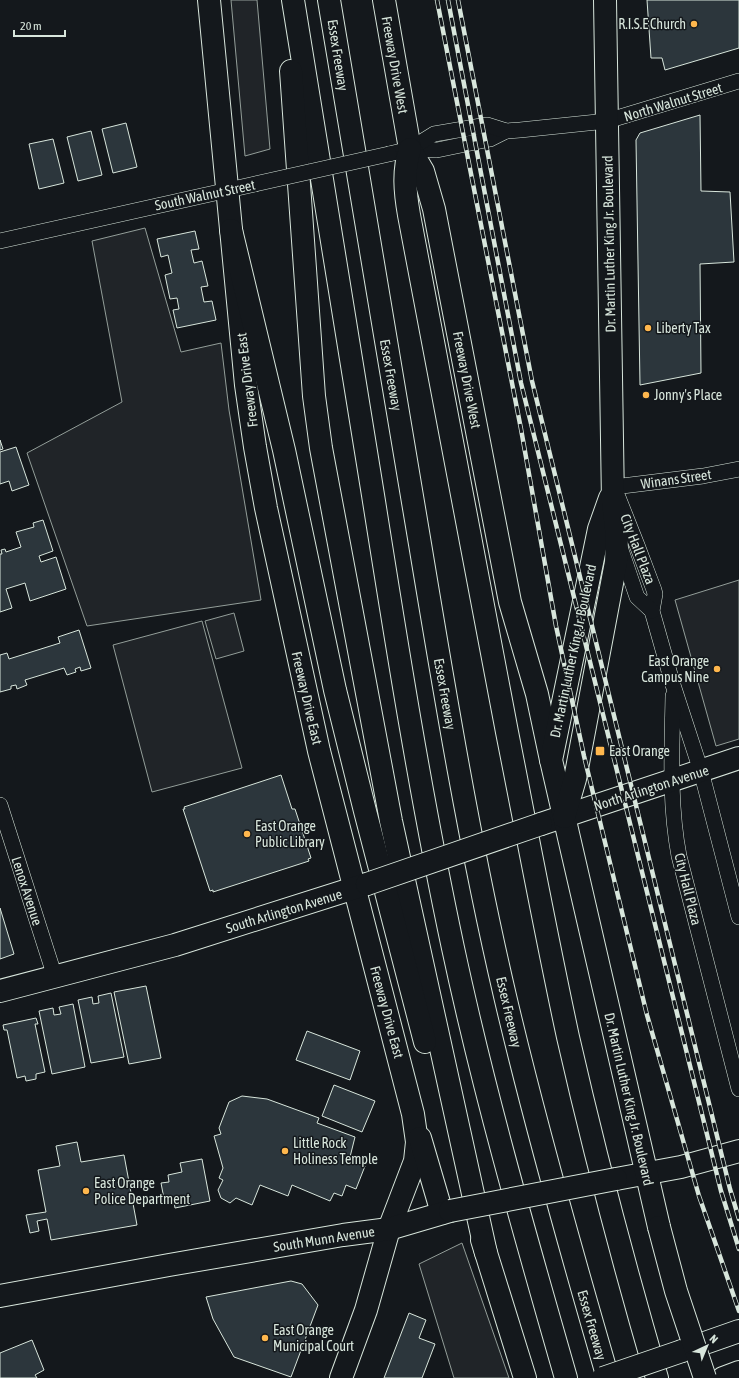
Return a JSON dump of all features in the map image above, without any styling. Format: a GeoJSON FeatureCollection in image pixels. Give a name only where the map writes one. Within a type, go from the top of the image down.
{"type":"FeatureCollection","features":[{"type":"Feature","properties":{"kind":"main road","name":"Freeway Drive East"},"geometry":{"type":"LineString","coordinates":[[209,0],[246,386],[266,508],[319,751],[360,886],[414,1114],[417,1142],[415,1160],[389,1229],[366,1310],[341,1378]]}},
{"type":"Feature","properties":{"kind":"main road"},"geometry":{"type":"LineString","coordinates":[[285,0],[314,396],[321,448],[391,821],[486,1253]]}},
{"type":"Feature","properties":{"kind":"main road"},"geometry":{"type":"LineString","coordinates":[[293,0],[408,714],[431,840],[457,965],[496,1126],[566,1378]]}},
{"type":"Feature","properties":{"kind":"main road","name":"Essex Freeway"},"geometry":{"type":"LineString","coordinates":[[329,0],[456,756],[477,867],[504,994],[533,1113],[573,1259],[608,1378]]}},
{"type":"Feature","properties":{"kind":"main road","name":"Freeway Drive West"},"geometry":{"type":"LineString","coordinates":[[384,0],[410,149],[423,171],[434,209],[510,602],[538,700],[551,760]]}},
{"type":"Feature","properties":{"kind":"main road","name":"Dr. Martin Luther King Jr. Boulevard"},"geometry":{"type":"LineString","coordinates":[[564,817],[577,771],[616,562],[605,0]]}},
{"type":"Feature","properties":{"kind":"main road"},"geometry":{"type":"LineString","coordinates":[[410,149],[407,159],[405,178],[409,215],[543,917],[595,1150],[657,1378]]}},
{"type":"Feature","properties":{"kind":"main road"},"geometry":{"type":"LineString","coordinates":[[232,230],[284,450],[335,690],[365,811],[426,1048],[486,1253],[525,1378]]}},
{"type":"Feature","properties":{"kind":"main road","name":"Dr. Martin Luther King Jr. Boulevard"},"geometry":{"type":"LineString","coordinates":[[614,487],[599,529],[551,760],[659,1227],[678,1298],[705,1378]]}},
{"type":"Feature","properties":{"kind":"main road","name":"North Arlington Avenue"},"geometry":{"type":"LineString","coordinates":[[564,817],[739,758]]}},
{"type":"Feature","properties":{"kind":"main road","name":"South Arlington Avenue"},"geometry":{"type":"LineString","coordinates":[[0,991],[175,945],[360,886],[564,817]]}},
{"type":"Feature","properties":{"kind":"main road"},"geometry":{"type":"LineString","coordinates":[[414,1114],[446,1212]]}},
{"type":"Feature","properties":{"kind":"main road","name":"South Munn Avenue"},"geometry":{"type":"LineString","coordinates":[[0,1296],[176,1263],[335,1236],[389,1229],[446,1212],[681,1166],[739,1151]]}},
{"type":"Feature","properties":{"kind":"main road"},"geometry":{"type":"LineString","coordinates":[[603,1378],[739,1332]]}},
{"type":"Feature","properties":{"kind":"main road"},"geometry":{"type":"LineString","coordinates":[[723,1378],[739,1372]]}},
{"type":"Feature","properties":{"kind":"street","name":"North Walnut Street"},"geometry":{"type":"LineString","coordinates":[[607,121],[739,81]]}},
{"type":"Feature","properties":{"kind":"street","name":"South Walnut Street"},"geometry":{"type":"LineString","coordinates":[[0,241],[410,149],[434,134],[487,125],[506,131],[552,128],[607,121]]}},
{"type":"Feature","properties":{"kind":"street","name":"Winans Street"},"geometry":{"type":"LineString","coordinates":[[614,487],[703,476],[739,469]]}},
{"type":"Feature","properties":{"kind":"street","name":"City Hall Plaza"},"geometry":{"type":"LineString","coordinates":[[614,487],[655,594],[652,611],[673,685],[701,771],[739,917]]}},
{"type":"Feature","properties":{"kind":"street","name":"City Hall Plaza"},"geometry":{"type":"LineString","coordinates":[[616,538],[637,597],[652,611]]}},
{"type":"Feature","properties":{"kind":"street","name":"City Hall Plaza"},"geometry":{"type":"LineString","coordinates":[[673,685],[671,781],[674,830],[678,856],[739,1089]]}},
{"type":"Feature","properties":{"kind":"street","name":"Lenox Avenue"},"geometry":{"type":"LineString","coordinates":[[0,805],[55,977]]}},
{"type":"Feature","properties":{"kind":"shaded area"},"geometry":{"type":"Polygon","coordinates":[[[231,0],[257,0],[270,149],[245,156],[231,0]]]}},
{"type":"Feature","properties":{"kind":"shaded area"},"geometry":{"type":"Polygon","coordinates":[[[145,228],[181,352],[221,343],[229,410],[261,600],[87,626],[27,453],[122,402],[92,241],[145,228]]]}},
{"type":"Feature","properties":{"kind":"shaded area","name":"East Orange Campus Nine"},"geometry":{"type":"Polygon","coordinates":[[[739,580],[739,739],[716,746],[675,600],[739,580]]]}},
{"type":"Feature","properties":{"kind":"shaded area"},"geometry":{"type":"Polygon","coordinates":[[[234,613],[244,651],[216,659],[205,621],[234,613]]]}},
{"type":"Feature","properties":{"kind":"shaded area"},"geometry":{"type":"Polygon","coordinates":[[[202,621],[242,768],[152,792],[113,645],[202,621]]]}},
{"type":"Feature","properties":{"kind":"shaded area"},"geometry":{"type":"Polygon","coordinates":[[[462,1243],[509,1378],[454,1378],[419,1264],[462,1243]]]}},
{"type":"Feature","properties":{"kind":"building","name":"R.I.S.E Church"},"geometry":{"type":"Polygon","coordinates":[[[647,0],[739,0],[739,48],[665,70],[662,58],[651,58],[647,0]]]}},
{"type":"Feature","properties":{"kind":"building"},"geometry":{"type":"Polygon","coordinates":[[[700,115],[701,191],[730,192],[734,262],[700,264],[701,373],[640,385],[636,140],[640,133],[700,115]]]}},
{"type":"Feature","properties":{"kind":"building"},"geometry":{"type":"Polygon","coordinates":[[[126,123],[137,167],[113,173],[102,129],[126,123]]]}},
{"type":"Feature","properties":{"kind":"building"},"geometry":{"type":"Polygon","coordinates":[[[91,131],[102,175],[78,181],[67,137],[91,131]]]}},
{"type":"Feature","properties":{"kind":"building"},"geometry":{"type":"Polygon","coordinates":[[[53,139],[64,183],[39,189],[29,144],[53,139]]]}},
{"type":"Feature","properties":{"kind":"building"},"geometry":{"type":"Polygon","coordinates":[[[195,231],[199,249],[191,250],[194,263],[202,261],[208,286],[201,287],[204,302],[212,301],[216,320],[177,328],[173,310],[179,309],[177,298],[170,299],[165,275],[172,273],[168,255],[161,257],[157,239],[195,231]]]}},
{"type":"Feature","properties":{"kind":"building"},"geometry":{"type":"Polygon","coordinates":[[[0,440],[3,449],[0,450],[0,440]]]}},
{"type":"Feature","properties":{"kind":"building"},"geometry":{"type":"Polygon","coordinates":[[[16,447],[29,485],[12,491],[9,481],[0,484],[0,452],[16,447]]]}},
{"type":"Feature","properties":{"kind":"building"},"geometry":{"type":"Polygon","coordinates":[[[43,520],[53,551],[39,556],[41,562],[56,557],[66,589],[30,601],[25,583],[6,589],[12,608],[0,612],[1,550],[5,549],[6,552],[21,547],[16,532],[34,527],[33,523],[43,520]]]}},
{"type":"Feature","properties":{"kind":"building"},"geometry":{"type":"Polygon","coordinates":[[[79,630],[91,668],[81,671],[80,667],[75,669],[76,672],[67,675],[64,668],[25,680],[27,685],[17,689],[16,685],[11,686],[11,689],[0,692],[0,655],[7,653],[9,659],[60,643],[58,637],[79,630]]]}},
{"type":"Feature","properties":{"kind":"building","name":"East Orange Public Library"},"geometry":{"type":"Polygon","coordinates":[[[281,775],[292,809],[295,809],[311,858],[308,859],[309,861],[213,892],[213,890],[210,891],[183,809],[185,809],[184,807],[281,775]]]}},
{"type":"Feature","properties":{"kind":"building"},"geometry":{"type":"Polygon","coordinates":[[[0,908],[14,954],[0,959],[0,908]]]}},
{"type":"Feature","properties":{"kind":"building"},"geometry":{"type":"Polygon","coordinates":[[[146,986],[161,1058],[129,1064],[114,992],[146,986]]]}},
{"type":"Feature","properties":{"kind":"building"},"geometry":{"type":"Polygon","coordinates":[[[111,993],[124,1057],[91,1063],[78,1000],[92,997],[93,1004],[99,1003],[98,996],[111,993]]]}},
{"type":"Feature","properties":{"kind":"building"},"geometry":{"type":"Polygon","coordinates":[[[73,1004],[85,1067],[52,1074],[39,1011],[53,1008],[54,1015],[61,1014],[59,1007],[73,1004]]]}},
{"type":"Feature","properties":{"kind":"building"},"geometry":{"type":"Polygon","coordinates":[[[36,1018],[38,1024],[35,1024],[45,1072],[36,1074],[36,1079],[26,1081],[25,1076],[17,1078],[7,1030],[4,1030],[3,1025],[36,1018]]]}},
{"type":"Feature","properties":{"kind":"building"},"geometry":{"type":"Polygon","coordinates":[[[307,1031],[360,1051],[350,1080],[296,1060],[307,1031]]]}},
{"type":"Feature","properties":{"kind":"building"},"geometry":{"type":"Polygon","coordinates":[[[334,1085],[375,1101],[362,1132],[322,1116],[334,1085]]]}},
{"type":"Feature","properties":{"kind":"building","name":"Little Rock Holiness Temple"},"geometry":{"type":"Polygon","coordinates":[[[242,1096],[267,1099],[319,1118],[317,1123],[355,1137],[350,1157],[353,1161],[365,1166],[356,1189],[346,1185],[342,1196],[334,1193],[330,1201],[292,1185],[288,1196],[260,1185],[252,1205],[236,1198],[230,1203],[221,1198],[218,1190],[223,1180],[219,1178],[223,1168],[214,1136],[221,1134],[219,1128],[229,1102],[242,1096]]]}},
{"type":"Feature","properties":{"kind":"building","name":"East Orange Police Department"},"geometry":{"type":"Polygon","coordinates":[[[77,1142],[81,1162],[124,1155],[137,1225],[51,1240],[47,1219],[37,1221],[39,1231],[30,1233],[26,1215],[46,1212],[38,1170],[60,1166],[56,1146],[77,1142]]]}},
{"type":"Feature","properties":{"kind":"building"},"geometry":{"type":"Polygon","coordinates":[[[202,1159],[210,1201],[175,1208],[174,1202],[165,1204],[161,1183],[169,1182],[168,1175],[182,1172],[180,1163],[202,1159]]]}},
{"type":"Feature","properties":{"kind":"building","name":"East Orange Municipal Court"},"geometry":{"type":"Polygon","coordinates":[[[291,1281],[302,1284],[318,1305],[291,1377],[234,1357],[213,1319],[206,1297],[291,1281]]]}},
{"type":"Feature","properties":{"kind":"building"},"geometry":{"type":"Polygon","coordinates":[[[409,1313],[426,1320],[419,1338],[435,1344],[422,1378],[384,1378],[409,1313]]]}},
{"type":"Feature","properties":{"kind":"building"},"geometry":{"type":"Polygon","coordinates":[[[32,1340],[44,1370],[35,1375],[37,1378],[0,1378],[0,1353],[32,1340]]]}},
{"type":"Feature","properties":{"kind":"railway"},"geometry":{"type":"LineString","coordinates":[[437,0],[521,429],[556,626],[584,756],[647,1015],[699,1196],[739,1311]]}},
{"type":"Feature","properties":{"kind":"railway"},"geometry":{"type":"LineString","coordinates":[[448,0],[521,383],[721,1191],[739,1249]]}},
{"type":"Feature","properties":{"kind":"railway"},"geometry":{"type":"LineString","coordinates":[[458,0],[532,381],[730,1189],[739,1219]]}},
{"type":"Feature","properties":{"kind":"place","name":"R.I.S.E Church"},"geometry":{"type":"Point","coordinates":[694,24]}},
{"type":"Feature","properties":{"kind":"place","name":"Liberty Tax"},"geometry":{"type":"Point","coordinates":[648,328]}},
{"type":"Feature","properties":{"kind":"place","name":"Jonny's Place"},"geometry":{"type":"Point","coordinates":[646,395]}},
{"type":"Feature","properties":{"kind":"place","name":"East Orange Campus Nine"},"geometry":{"type":"Point","coordinates":[717,669]}},
{"type":"Feature","properties":{"kind":"place","name":"East Orange"},"geometry":{"type":"Point","coordinates":[600,751]}},
{"type":"Feature","properties":{"kind":"place","name":"East Orange Public Library"},"geometry":{"type":"Point","coordinates":[247,834]}},
{"type":"Feature","properties":{"kind":"place","name":"Little Rock Holiness Temple"},"geometry":{"type":"Point","coordinates":[285,1151]}},
{"type":"Feature","properties":{"kind":"place","name":"East Orange Police Department"},"geometry":{"type":"Point","coordinates":[86,1191]}},
{"type":"Feature","properties":{"kind":"place","name":"East Orange Municipal Court"},"geometry":{"type":"Point","coordinates":[265,1338]}}]}
